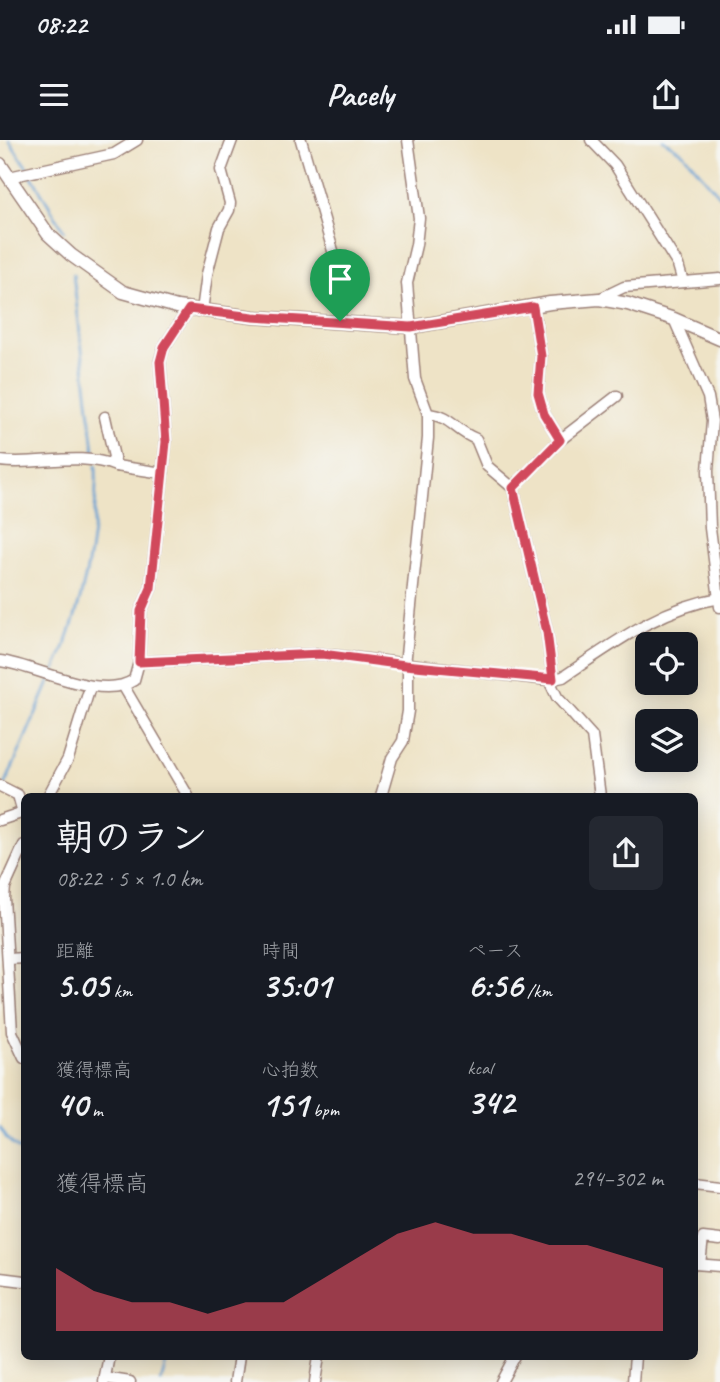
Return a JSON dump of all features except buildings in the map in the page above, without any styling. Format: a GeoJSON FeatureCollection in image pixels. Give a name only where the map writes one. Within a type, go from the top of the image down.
{"type":"FeatureCollection","features":[{"type":"Feature","properties":{"kind":"main road"},"geometry":{"type":"LineString","coordinates":[[0,164],[48,234],[101,278],[123,292],[196,310],[253,317],[411,327],[599,299],[628,304],[674,319],[720,340]]}},
{"type":"Feature","properties":{"kind":"street"},"geometry":{"type":"LineString","coordinates":[[9,177],[114,154],[137,140]]}},
{"type":"Feature","properties":{"kind":"street"},"geometry":{"type":"LineString","coordinates":[[0,661],[90,687],[124,687],[134,680],[139,662],[141,611],[151,588],[166,442],[160,362],[164,347],[196,310],[219,228],[229,210],[230,202],[221,170],[232,140]]}},
{"type":"Feature","properties":{"kind":"street"},"geometry":{"type":"LineString","coordinates":[[301,140],[340,275],[340,321]]}},
{"type":"Feature","properties":{"kind":"street"},"geometry":{"type":"LineString","coordinates":[[382,793],[392,758],[403,741],[408,711],[406,666],[428,438],[428,414],[415,379],[407,284],[419,218],[408,140]]}},
{"type":"Feature","properties":{"kind":"street"},"geometry":{"type":"LineString","coordinates":[[591,140],[615,165],[678,265],[683,282]]}},
{"type":"Feature","properties":{"kind":"street"},"geometry":{"type":"LineString","coordinates":[[599,299],[624,286],[720,279]]}},
{"type":"Feature","properties":{"kind":"street"},"geometry":{"type":"LineString","coordinates":[[533,307],[541,356],[538,393],[544,414],[560,440]]}},
{"type":"Feature","properties":{"kind":"street"},"geometry":{"type":"LineString","coordinates":[[139,662],[309,653],[406,666],[551,680],[563,677],[651,620],[674,609],[720,601],[710,528],[708,471],[712,421],[708,397],[674,319]]}},
{"type":"Feature","properties":{"kind":"street"},"geometry":{"type":"LineString","coordinates":[[513,488],[560,440],[617,396]]}},
{"type":"Feature","properties":{"kind":"street"},"geometry":{"type":"LineString","coordinates":[[428,414],[444,415],[465,435],[476,439],[487,466],[513,488],[547,632],[551,680],[557,697],[592,736],[600,793]]}},
{"type":"Feature","properties":{"kind":"street"},"geometry":{"type":"LineString","coordinates":[[105,417],[116,466]]}},
{"type":"Feature","properties":{"kind":"street"},"geometry":{"type":"LineString","coordinates":[[0,461],[19,464],[84,458],[163,473]]}},
{"type":"Feature","properties":{"kind":"street"},"geometry":{"type":"LineString","coordinates":[[50,793],[68,759],[90,687]]}},
{"type":"Feature","properties":{"kind":"street"},"geometry":{"type":"LineString","coordinates":[[124,687],[186,793]]}},
{"type":"Feature","properties":{"kind":"street"},"geometry":{"type":"LineString","coordinates":[[0,786],[19,795],[21,802]]}},
{"type":"Feature","properties":{"kind":"street"},"geometry":{"type":"LineString","coordinates":[[0,820],[21,814]]}},
{"type":"Feature","properties":{"kind":"street"},"geometry":{"type":"LineString","coordinates":[[21,852],[5,887],[12,1032],[21,1052]]}},
{"type":"Feature","properties":{"kind":"street"},"geometry":{"type":"LineString","coordinates":[[9,959],[21,958]]}},
{"type":"Feature","properties":{"kind":"street"},"geometry":{"type":"LineString","coordinates":[[698,1183],[720,1186]]}},
{"type":"Feature","properties":{"kind":"street"},"geometry":{"type":"LineString","coordinates":[[698,1260],[703,1238],[720,1240]]}},
{"type":"Feature","properties":{"kind":"street"},"geometry":{"type":"LineString","coordinates":[[698,1264],[720,1266]]}},
{"type":"Feature","properties":{"kind":"street"},"geometry":{"type":"LineString","coordinates":[[0,1292],[1,1278],[21,1281]]}},
{"type":"Feature","properties":{"kind":"street"},"geometry":{"type":"LineString","coordinates":[[108,1360],[104,1380],[130,1382]]}},
{"type":"Feature","properties":{"kind":"street"},"geometry":{"type":"LineString","coordinates":[[235,1382],[238,1360]]}},
{"type":"Feature","properties":{"kind":"street"},"geometry":{"type":"LineString","coordinates":[[315,1382],[318,1360]]}},
{"type":"Feature","properties":{"kind":"street"},"geometry":{"type":"LineString","coordinates":[[501,1382],[513,1360]]}},
{"type":"Feature","properties":{"kind":"street"},"geometry":{"type":"LineString","coordinates":[[634,1382],[635,1360]]}},
{"type":"Feature","properties":{"kind":"waterway"},"geometry":{"type":"LineString","coordinates":[[9,140],[28,169]]}},
{"type":"Feature","properties":{"kind":"waterway"},"geometry":{"type":"LineString","coordinates":[[663,140],[682,152],[720,196]]}},
{"type":"Feature","properties":{"kind":"waterway"},"geometry":{"type":"LineString","coordinates":[[31,175],[64,231]]}},
{"type":"Feature","properties":{"kind":"waterway"},"geometry":{"type":"LineString","coordinates":[[73,274],[95,458]]}},
{"type":"Feature","properties":{"kind":"waterway"},"geometry":{"type":"LineString","coordinates":[[54,672],[73,623],[87,571],[94,518],[96,465]]}},
{"type":"Feature","properties":{"kind":"waterway"},"geometry":{"type":"LineString","coordinates":[[5,785],[51,678]]}},
{"type":"Feature","properties":{"kind":"waterway"},"geometry":{"type":"LineString","coordinates":[[0,1127],[7,1139],[21,1151]]}},
{"type":"Feature","properties":{"kind":"waterway"},"geometry":{"type":"LineString","coordinates":[[161,1382],[167,1360]]}},
{"type":"Feature","properties":{"kind":"route"},"geometry":{"type":"LineString","coordinates":[[533,307],[541,356],[538,393],[544,414],[560,440],[513,488],[547,632],[553,679],[322,654],[296,653],[233,660],[139,662],[141,611],[151,588],[166,442],[160,383],[160,362],[164,347],[189,309],[253,317],[340,321],[411,327],[533,307]]}}]}
